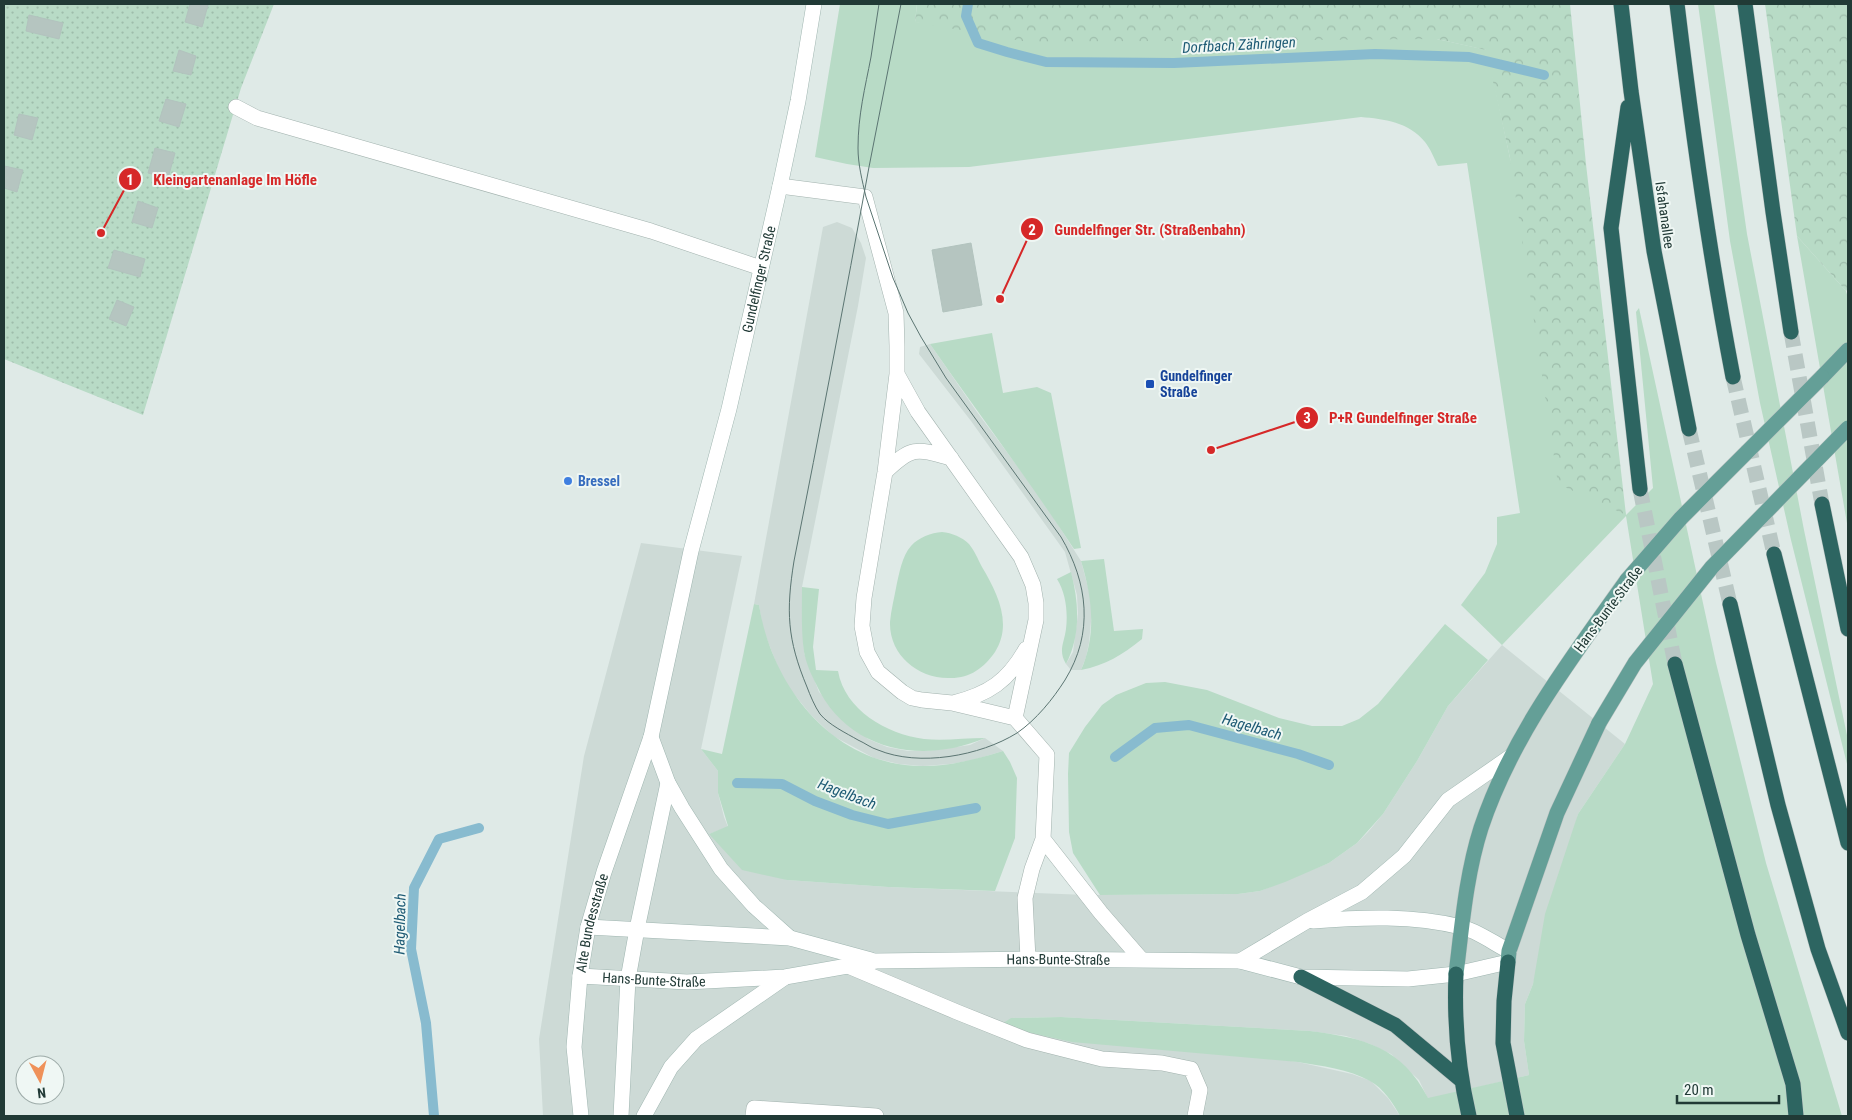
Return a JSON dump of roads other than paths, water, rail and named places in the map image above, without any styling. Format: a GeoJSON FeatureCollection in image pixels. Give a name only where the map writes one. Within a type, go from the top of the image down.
{"type":"FeatureCollection","features":[{"type":"Feature","properties":{"kind":"highway","name":"Isfahanallee"},"geometry":{"type":"LineString","coordinates":[[1621,4],[1631,91],[1654,251],[1689,429]]}},
{"type":"Feature","properties":{"kind":"highway"},"geometry":{"type":"LineString","coordinates":[[1677,4],[1691,122],[1713,267],[1734,377]]}},
{"type":"Feature","properties":{"kind":"highway"},"geometry":{"type":"LineString","coordinates":[[1745,4],[1791,332]]}},
{"type":"Feature","properties":{"kind":"highway"},"geometry":{"type":"LineString","coordinates":[[1631,91],[1611,228],[1640,489]]}},
{"type":"Feature","properties":{"kind":"highway"},"geometry":{"type":"LineString","coordinates":[[1822,504],[1848,629]]}},
{"type":"Feature","properties":{"kind":"highway"},"geometry":{"type":"LineString","coordinates":[[1774,554],[1848,843]]}},
{"type":"Feature","properties":{"kind":"highway"},"geometry":{"type":"LineString","coordinates":[[1730,604],[1784,824],[1818,949],[1848,1033]]}},
{"type":"Feature","properties":{"kind":"highway"},"geometry":{"type":"LineString","coordinates":[[1675,664],[1748,935],[1792,1084],[1796,1116]]}},
{"type":"Feature","properties":{"kind":"highway"},"geometry":{"type":"LineString","coordinates":[[1509,956],[1504,1001],[1503,1043],[1517,1116]]}},
{"type":"Feature","properties":{"kind":"highway"},"geometry":{"type":"LineString","coordinates":[[1456,974],[1455,1015],[1461,1080],[1469,1116]]}},
{"type":"Feature","properties":{"kind":"highway"},"geometry":{"type":"LineString","coordinates":[[1301,977],[1395,1025],[1461,1080]]}},
{"type":"Feature","properties":{"kind":"main road","name":"Hans-Bunte-Straße"},"geometry":{"type":"LineString","coordinates":[[1456,974],[1469,877],[1481,829],[1510,756],[1552,685],[1627,580],[1681,518],[1848,350]]}},
{"type":"Feature","properties":{"kind":"main road"},"geometry":{"type":"LineString","coordinates":[[1509,956],[1557,813],[1599,723],[1635,663],[1712,567],[1848,428]]}},
{"type":"Feature","properties":{"kind":"street","name":"Gundelfinger Straße"},"geometry":{"type":"LineString","coordinates":[[691,550],[729,409],[762,268],[798,101],[814,4]]}},
{"type":"Feature","properties":{"kind":"street"},"geometry":{"type":"LineString","coordinates":[[236,107],[258,118],[636,226],[762,268]]}},
{"type":"Feature","properties":{"kind":"street"},"geometry":{"type":"LineString","coordinates":[[780,186],[865,197],[896,313],[897,374],[885,472],[864,598],[862,626],[867,652],[878,672],[912,698],[952,703],[1015,718],[1047,755],[1043,839],[1026,892],[1028,959]]}},
{"type":"Feature","properties":{"kind":"street"},"geometry":{"type":"LineString","coordinates":[[897,374],[918,412],[1016,550],[1033,584],[1036,620],[1015,718]]}},
{"type":"Feature","properties":{"kind":"street"},"geometry":{"type":"LineString","coordinates":[[885,472],[900,458],[916,451],[952,458]]}},
{"type":"Feature","properties":{"kind":"street","name":"Alte Bundesstraße"},"geometry":{"type":"LineString","coordinates":[[581,1116],[574,1048],[580,976],[588,927],[604,872],[651,737],[691,550]]}},
{"type":"Feature","properties":{"kind":"street"},"geometry":{"type":"LineString","coordinates":[[952,703],[978,696],[1002,681],[1018,663],[1032,640]]}},
{"type":"Feature","properties":{"kind":"street"},"geometry":{"type":"LineString","coordinates":[[651,737],[668,783],[722,869],[754,906],[790,938]]}},
{"type":"Feature","properties":{"kind":"street"},"geometry":{"type":"LineString","coordinates":[[1240,961],[1307,921],[1362,892],[1404,856],[1448,800],[1510,756]]}},
{"type":"Feature","properties":{"kind":"street"},"geometry":{"type":"LineString","coordinates":[[621,1116],[628,979],[668,783]]}},
{"type":"Feature","properties":{"kind":"street"},"geometry":{"type":"LineString","coordinates":[[1043,839],[1101,913],[1141,960]]}},
{"type":"Feature","properties":{"kind":"street"},"geometry":{"type":"LineString","coordinates":[[1307,921],[1358,917],[1419,920],[1462,927],[1509,956]]}},
{"type":"Feature","properties":{"kind":"street","name":"Hans-Bunte-Straße"},"geometry":{"type":"LineString","coordinates":[[588,927],[790,938],[876,961]]}},
{"type":"Feature","properties":{"kind":"street","name":"Hans-Bunte-Straße"},"geometry":{"type":"LineString","coordinates":[[580,976],[687,982],[785,977],[876,961],[1028,959],[1240,961],[1301,977],[1408,978],[1456,974],[1509,956]]}},
{"type":"Feature","properties":{"kind":"street"},"geometry":{"type":"LineString","coordinates":[[848,966],[1027,1040],[1102,1059],[1162,1063],[1191,1070],[1200,1090],[1195,1116]]}},
{"type":"Feature","properties":{"kind":"street"},"geometry":{"type":"LineString","coordinates":[[644,1116],[671,1067],[696,1039],[785,977]]}},
{"type":"Feature","properties":{"kind":"street"},"geometry":{"type":"LineString","coordinates":[[753,1116],[754,1108],[876,1116]]}},
{"type":"Feature","properties":{"kind":"waterway","name":"Dorfbach Zähringen"},"geometry":{"type":"LineString","coordinates":[[968,4],[966,16],[978,43],[1046,62],[1174,63],[1375,54],[1469,57],[1544,75]]}},
{"type":"Feature","properties":{"kind":"waterway","name":"Hagelbach"},"geometry":{"type":"LineString","coordinates":[[1115,757],[1155,728],[1189,725],[1298,754],[1329,765]]}},
{"type":"Feature","properties":{"kind":"waterway","name":"Hagelbach"},"geometry":{"type":"LineString","coordinates":[[737,783],[782,784],[815,801],[852,815],[888,824],[976,808]]}},
{"type":"Feature","properties":{"kind":"waterway","name":"Hagelbach"},"geometry":{"type":"LineString","coordinates":[[434,1116],[426,1023],[411,949],[414,888],[439,839],[479,828]]}},
{"type":"Feature","properties":{"kind":"tunnel"},"geometry":{"type":"LineString","coordinates":[[1791,332],[1822,504]]}},
{"type":"Feature","properties":{"kind":"tunnel"},"geometry":{"type":"LineString","coordinates":[[1733,377],[1774,554]]}},
{"type":"Feature","properties":{"kind":"tunnel"},"geometry":{"type":"LineString","coordinates":[[1689,429],[1730,604]]}},
{"type":"Feature","properties":{"kind":"tunnel"},"geometry":{"type":"LineString","coordinates":[[1640,489],[1675,664]]}},
{"type":"Feature","properties":{"kind":"tram line"},"geometry":{"type":"LineString","coordinates":[[879,4],[864,91],[858,136],[858,154],[860,172],[863,184],[865,191],[866,197],[893,278],[908,313],[946,378],[1061,537],[1077,572],[1084,608],[1084,626],[1074,662],[1065,680],[1050,702],[1037,716],[1017,733],[985,748],[968,753],[930,758],[912,758],[875,749],[828,722],[820,714],[814,704],[795,654],[789,610],[794,561],[851,265],[860,216],[869,167],[901,4]]}},
{"type":"Feature","properties":{"kind":"place","name":"Kleingartenanlage Im Höfle"},"geometry":{"type":"Point","coordinates":[101,233]}},
{"type":"Feature","properties":{"kind":"place","name":"Gundelfinger Str. (Straßenbahn)"},"geometry":{"type":"Point","coordinates":[1000,299]}},
{"type":"Feature","properties":{"kind":"place","name":"Gundelfinger Straße"},"geometry":{"type":"Point","coordinates":[1150,384]}},
{"type":"Feature","properties":{"kind":"place","name":"P+R Gundelfinger Straße"},"geometry":{"type":"Point","coordinates":[1211,450]}},
{"type":"Feature","properties":{"kind":"place","name":"Bressel"},"geometry":{"type":"Point","coordinates":[568,481]}}]}
